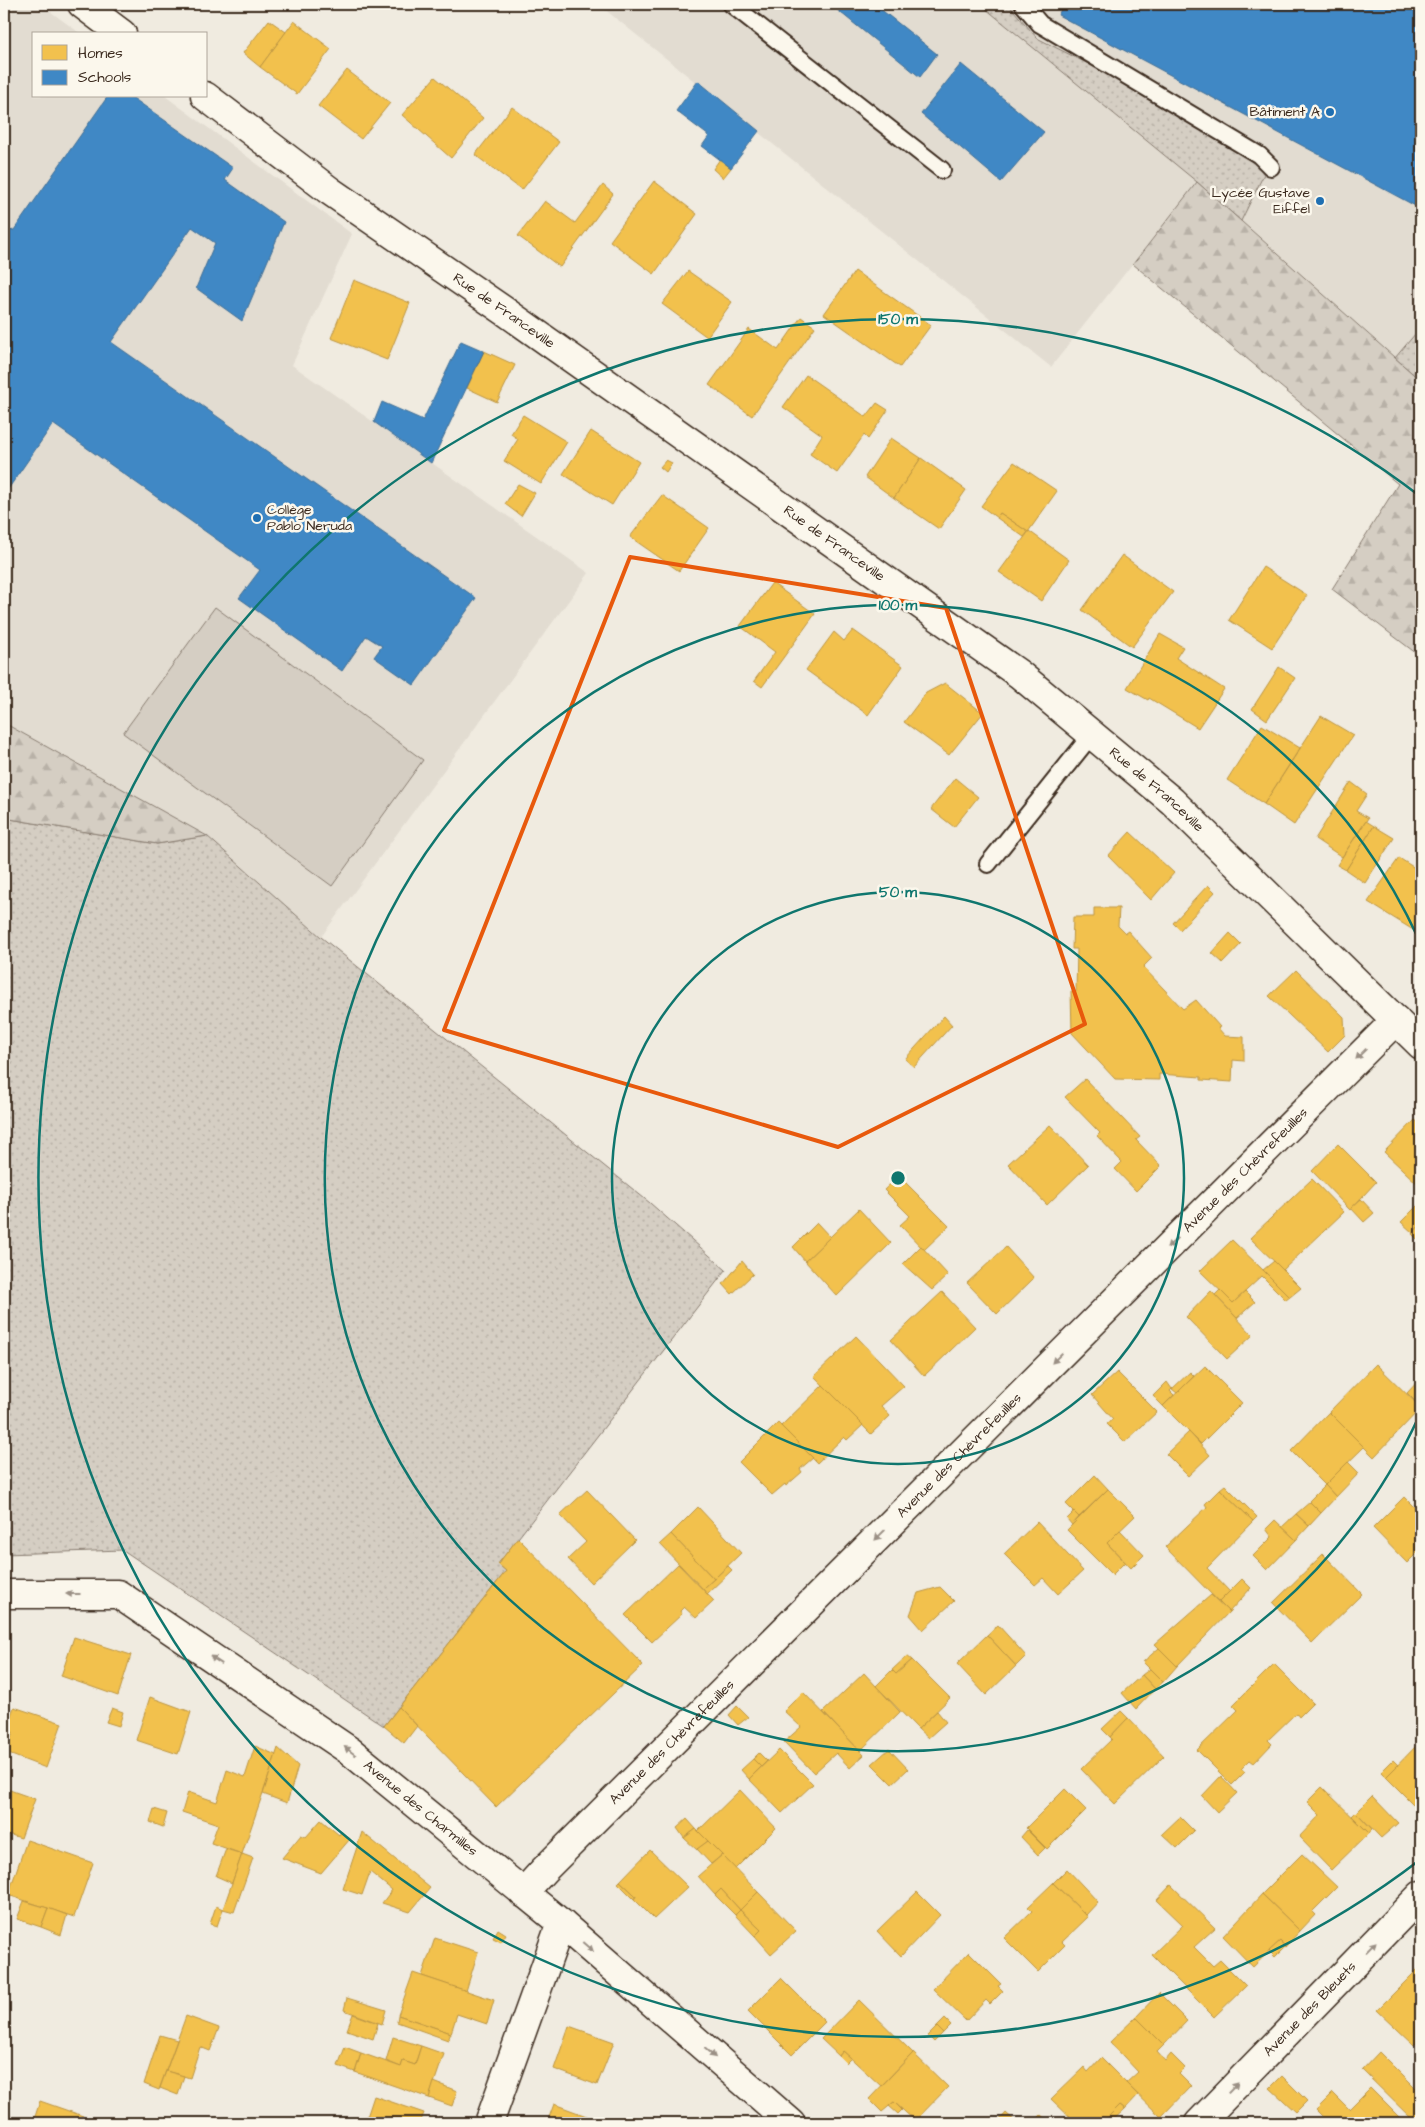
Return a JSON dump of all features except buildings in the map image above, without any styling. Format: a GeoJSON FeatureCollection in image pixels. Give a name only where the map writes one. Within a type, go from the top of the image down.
{"type":"FeatureCollection","features":[{"type":"Feature","properties":{"kind":"street"},"geometry":{"type":"LineString","coordinates":[[82,4],[119,32]]}},
{"type":"Feature","properties":{"kind":"street","name":"Rue de Franceville"},"geometry":{"type":"LineString","coordinates":[[208,98],[330,191],[506,312],[1019,674],[1172,801],[1421,1044]]}},
{"type":"Feature","properties":{"kind":"street","name":"Avenue des Chèvrefeuilles"},"geometry":{"type":"LineString","coordinates":[[523,1893],[1396,1020]]}},
{"type":"Feature","properties":{"kind":"street","name":"Avenue des Charmilles"},"geometry":{"type":"LineString","coordinates":[[4,1594],[118,1594],[350,1751],[561,1923],[791,2123]]}},
{"type":"Feature","properties":{"kind":"street","name":"Avenue des Bleuets"},"geometry":{"type":"LineString","coordinates":[[1199,2123],[1421,1896]]}},
{"type":"Feature","properties":{"kind":"street"},"geometry":{"type":"LineString","coordinates":[[490,2123],[561,1923]]}},
{"type":"Feature","properties":{"kind":"lane"},"geometry":{"type":"LineString","coordinates":[[731,4],[942,170]]}},
{"type":"Feature","properties":{"kind":"lane"},"geometry":{"type":"LineString","coordinates":[[1022,4],[1040,24],[1259,155],[1272,167]]}},
{"type":"Feature","properties":{"kind":"lane"},"geometry":{"type":"LineString","coordinates":[[988,864],[1092,734]]}},
{"type":"Feature","properties":{"kind":"highlighted area"},"geometry":{"type":"Polygon","coordinates":[[[630,557],[946,608],[1085,1024],[838,1147],[444,1030],[630,557]]]}},
{"type":"Feature","properties":{"kind":"shaded area","name":"Collège Pablo Neruda"},"geometry":{"type":"Polygon","coordinates":[[[15,4],[40,4],[78,32],[32,32],[32,98],[168,98],[352,234],[292,365],[589,573],[321,937],[207,836],[4,723],[4,30],[15,4]]]}},
{"type":"Feature","properties":{"kind":"shaded area"},"geometry":{"type":"Polygon","coordinates":[[[598,4],[1421,4],[1421,381],[1197,182],[1051,367],[598,4]]]}},
{"type":"Feature","properties":{"kind":"green space"},"geometry":{"type":"Polygon","coordinates":[[[980,4],[1008,4],[1037,38],[1126,83],[1266,170],[1241,221],[1197,182],[980,4]]]}},
{"type":"Feature","properties":{"kind":"green space"},"geometry":{"type":"Polygon","coordinates":[[[1197,182],[1421,381],[1421,657],[1332,589],[1398,484],[1133,264],[1197,182]]]}},
{"type":"Feature","properties":{"kind":"green space"},"geometry":{"type":"Polygon","coordinates":[[[1416,333],[1421,336],[1421,381],[1395,358],[1416,333]]]}},
{"type":"Feature","properties":{"kind":"green space"},"geometry":{"type":"Polygon","coordinates":[[[215,607],[423,760],[332,886],[123,733],[215,607]]]}},
{"type":"Feature","properties":{"kind":"green space"},"geometry":{"type":"Polygon","coordinates":[[[4,723],[207,836],[157,844],[4,818],[4,723]]]}},
{"type":"Feature","properties":{"kind":"green space"},"geometry":{"type":"Polygon","coordinates":[[[4,818],[157,844],[207,836],[321,937],[650,1203],[726,1270],[498,1564],[506,1571],[384,1726],[123,1550],[4,1554],[4,818]]]}},
{"type":"Feature","properties":{"kind":"place","name":"Bâtiment A"},"geometry":{"type":"Point","coordinates":[1330,112]}},
{"type":"Feature","properties":{"kind":"place","name":"Lycée Gustave Eiffel"},"geometry":{"type":"Point","coordinates":[1320,201]}},
{"type":"Feature","properties":{"kind":"place","name":"Collège Pablo Neruda"},"geometry":{"type":"Point","coordinates":[257,518]}}]}
